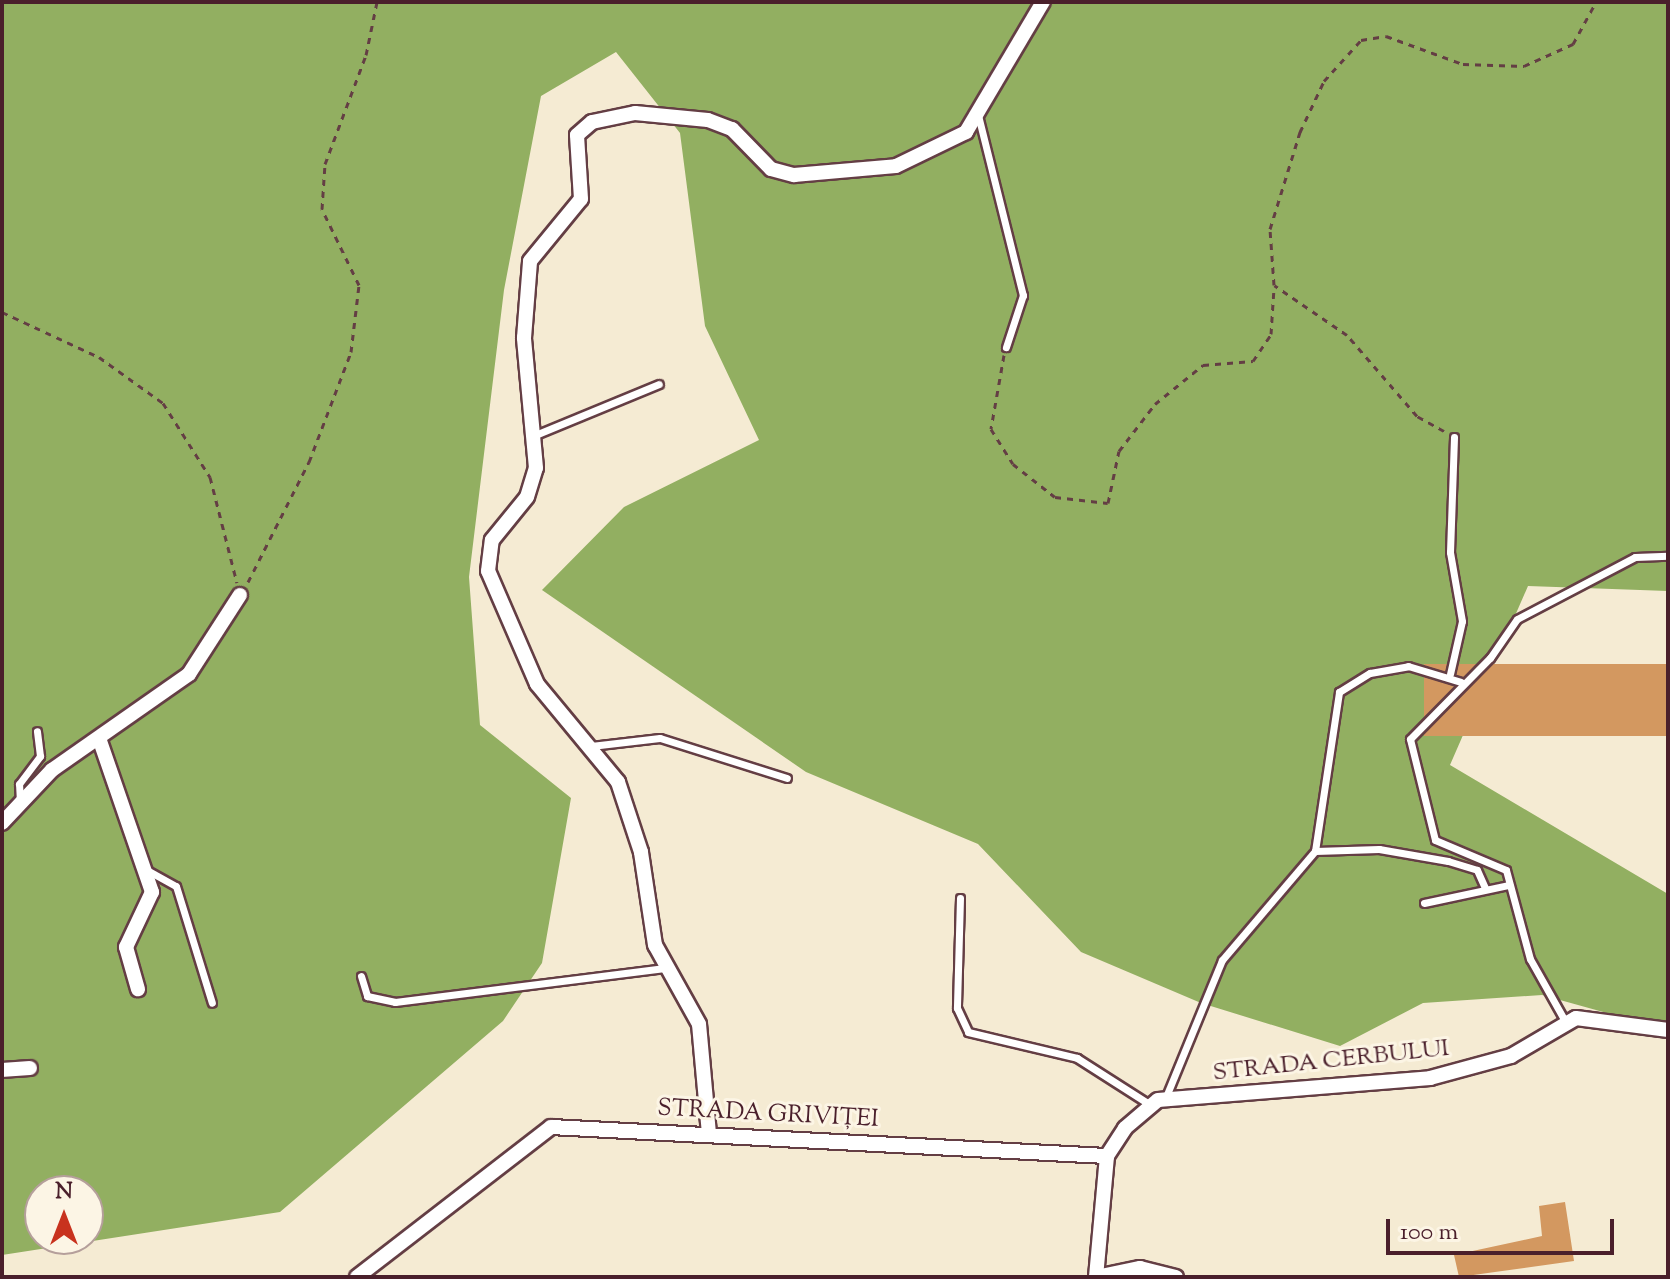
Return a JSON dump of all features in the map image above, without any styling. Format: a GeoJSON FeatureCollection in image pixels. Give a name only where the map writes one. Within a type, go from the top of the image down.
{"type":"FeatureCollection","features":[{"type":"Feature","properties":{"kind":"street"},"geometry":{"type":"LineString","coordinates":[[709,1134],[699,1024],[665,968],[627,808],[611,766],[537,684],[488,571],[492,540],[534,484],[524,338],[530,261],[581,199],[577,135],[582,126],[635,113],[708,120],[732,129],[771,169],[794,175],[896,166],[943,148],[978,115],[1043,2]]}},
{"type":"Feature","properties":{"kind":"street"},"geometry":{"type":"LineString","coordinates":[[2,823],[52,770],[100,741],[189,674],[240,595]]}},
{"type":"Feature","properties":{"kind":"street"},"geometry":{"type":"LineString","coordinates":[[100,741],[152,892],[126,947],[138,989]]}},
{"type":"Feature","properties":{"kind":"street"},"geometry":{"type":"LineString","coordinates":[[1565,1021],[1668,1030]]}},
{"type":"Feature","properties":{"kind":"street","name":"STRADA CERBULUI"},"geometry":{"type":"LineString","coordinates":[[1149,1104],[1165,1099],[1430,1078],[1511,1056],[1565,1021]]}},
{"type":"Feature","properties":{"kind":"street"},"geometry":{"type":"LineString","coordinates":[[2,1070],[30,1068]]}},
{"type":"Feature","properties":{"kind":"street"},"geometry":{"type":"LineString","coordinates":[[1149,1104],[1107,1156],[1096,1277],[1140,1268],[1176,1277]]}},
{"type":"Feature","properties":{"kind":"street","name":"STRADA GRIVIȚEI"},"geometry":{"type":"LineString","coordinates":[[357,1277],[543,1130],[709,1134],[1107,1156]]}},
{"type":"Feature","properties":{"kind":"lane"},"geometry":{"type":"LineString","coordinates":[[978,115],[1023,295],[1006,347]]}},
{"type":"Feature","properties":{"kind":"lane"},"geometry":{"type":"LineString","coordinates":[[531,437],[659,384]]}},
{"type":"Feature","properties":{"kind":"lane"},"geometry":{"type":"LineString","coordinates":[[1450,674],[1462,621],[1450,552],[1454,437]]}},
{"type":"Feature","properties":{"kind":"lane"},"geometry":{"type":"LineString","coordinates":[[1565,1021],[1530,959],[1509,885],[1499,862],[1435,840],[1413,772],[1413,729],[1529,610],[1635,557],[1668,556]]}},
{"type":"Feature","properties":{"kind":"lane"},"geometry":{"type":"LineString","coordinates":[[1165,1099],[1215,972],[1315,851],[1339,692],[1389,669],[1450,674],[1461,682]]}},
{"type":"Feature","properties":{"kind":"lane"},"geometry":{"type":"LineString","coordinates":[[20,802],[19,784],[40,756],[37,731]]}},
{"type":"Feature","properties":{"kind":"lane"},"geometry":{"type":"LineString","coordinates":[[591,746],[660,738],[787,778]]}},
{"type":"Feature","properties":{"kind":"lane"},"geometry":{"type":"LineString","coordinates":[[1315,851],[1379,849],[1448,861],[1477,870],[1485,888]]}},
{"type":"Feature","properties":{"kind":"lane"},"geometry":{"type":"LineString","coordinates":[[143,868],[176,886],[212,1003]]}},
{"type":"Feature","properties":{"kind":"lane"},"geometry":{"type":"LineString","coordinates":[[1424,903],[1509,885]]}},
{"type":"Feature","properties":{"kind":"lane"},"geometry":{"type":"LineString","coordinates":[[960,898],[957,1008],[968,1032],[1077,1058],[1149,1104]]}},
{"type":"Feature","properties":{"kind":"lane"},"geometry":{"type":"LineString","coordinates":[[361,976],[367,996],[395,1002],[665,968]]}},
{"type":"Feature","properties":{"kind":"path"},"geometry":{"type":"LineString","coordinates":[[240,595],[309,462],[351,352],[359,285],[322,209],[323,194],[333,131],[366,55],[377,2]]}},
{"type":"Feature","properties":{"kind":"path"},"geometry":{"type":"LineString","coordinates":[[1006,347],[991,429],[1013,464],[1055,497],[1108,503],[1119,451],[1155,404],[1203,365],[1253,361],[1271,334],[1274,285],[1270,229],[1300,132],[1340,58],[1361,40],[1386,36],[1463,64],[1524,66],[1573,44],[1596,2]]}},
{"type":"Feature","properties":{"kind":"path"},"geometry":{"type":"LineString","coordinates":[[1274,285],[1347,335],[1417,416],[1454,437]]}},
{"type":"Feature","properties":{"kind":"path"},"geometry":{"type":"LineString","coordinates":[[2,312],[99,357],[163,403],[210,477],[240,595]]}},
{"type":"Feature","properties":{"kind":"green space"},"geometry":{"type":"Polygon","coordinates":[[[2,2],[1668,2],[1668,591],[1528,586],[1450,765],[1668,894],[1668,1030],[1542,995],[1423,1003],[1340,1046],[1201,1003],[1081,952],[978,844],[806,772],[542,590],[624,507],[759,440],[705,326],[680,133],[616,52],[541,96],[504,290],[469,577],[480,725],[571,798],[542,963],[503,1021],[280,1212],[104,1239],[104,1175],[24,1175],[24,1252],[2,1255],[2,2]]]}},
{"type":"Feature","properties":{"kind":"building"},"geometry":{"type":"Polygon","coordinates":[[[1424,664],[1668,664],[1668,736],[1424,736],[1424,664]]]}},
{"type":"Feature","properties":{"kind":"building"},"geometry":{"type":"Polygon","coordinates":[[[1565,1202],[1574,1261],[1459,1277],[1454,1255],[1542,1236],[1539,1206],[1565,1202]]]}}]}
